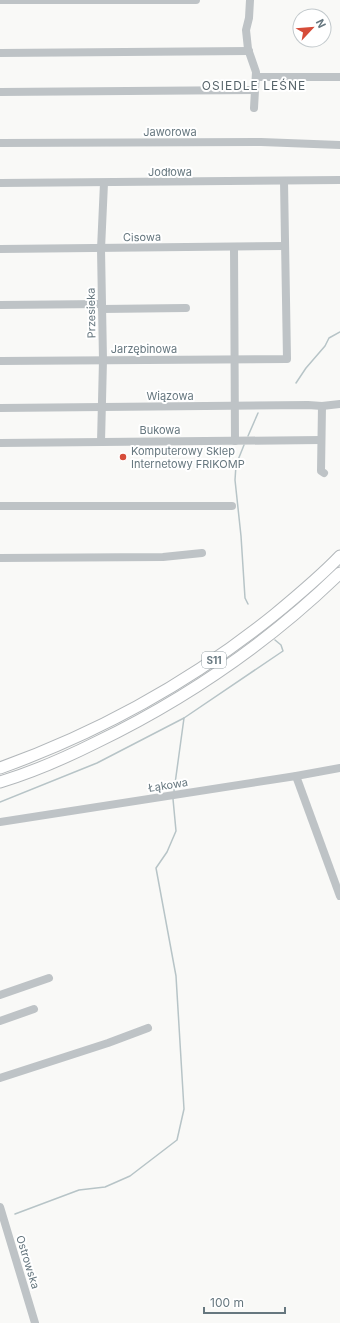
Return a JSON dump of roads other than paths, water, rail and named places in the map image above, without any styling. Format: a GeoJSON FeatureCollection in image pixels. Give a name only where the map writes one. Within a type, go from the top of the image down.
{"type":"FeatureCollection","features":[{"type":"Feature","properties":{"kind":"highway","name":"S11"},"geometry":{"type":"LineString","coordinates":[[0,768],[72,740],[112,720],[182,680],[219,656],[265,622],[297,596],[340,556]]}},
{"type":"Feature","properties":{"kind":"highway","name":"S11"},"geometry":{"type":"LineString","coordinates":[[0,782],[78,751],[121,730],[184,695],[258,644],[340,573]]}},
{"type":"Feature","properties":{"kind":"street"},"geometry":{"type":"LineString","coordinates":[[0,0],[196,0]]}},
{"type":"Feature","properties":{"kind":"street"},"geometry":{"type":"LineString","coordinates":[[250,0],[249,18],[246,30],[249,52],[256,72],[254,108]]}},
{"type":"Feature","properties":{"kind":"street"},"geometry":{"type":"LineString","coordinates":[[0,53],[249,52]]}},
{"type":"Feature","properties":{"kind":"street"},"geometry":{"type":"LineString","coordinates":[[256,77],[340,77]]}},
{"type":"Feature","properties":{"kind":"street"},"geometry":{"type":"LineString","coordinates":[[0,92],[255,90]]}},
{"type":"Feature","properties":{"kind":"street","name":"Jaworowa"},"geometry":{"type":"LineString","coordinates":[[0,143],[261,142],[340,144]]}},
{"type":"Feature","properties":{"kind":"street","name":"Jodłowa"},"geometry":{"type":"LineString","coordinates":[[0,183],[340,180]]}},
{"type":"Feature","properties":{"kind":"street"},"geometry":{"type":"LineString","coordinates":[[284,181],[285,246]]}},
{"type":"Feature","properties":{"kind":"street","name":"Przesieka"},"geometry":{"type":"LineString","coordinates":[[101,442],[103,360],[102,249],[104,183]]}},
{"type":"Feature","properties":{"kind":"street","name":"Cisowa"},"geometry":{"type":"LineString","coordinates":[[0,249],[285,246]]}},
{"type":"Feature","properties":{"kind":"street","name":"Jarzębinowa"},"geometry":{"type":"LineString","coordinates":[[0,361],[287,359],[285,246]]}},
{"type":"Feature","properties":{"kind":"street"},"geometry":{"type":"LineString","coordinates":[[234,247],[235,441]]}},
{"type":"Feature","properties":{"kind":"street"},"geometry":{"type":"LineString","coordinates":[[0,305],[186,308]]}},
{"type":"Feature","properties":{"kind":"street","name":"Wiązowa"},"geometry":{"type":"LineString","coordinates":[[0,408],[322,406],[340,404]]}},
{"type":"Feature","properties":{"kind":"street"},"geometry":{"type":"LineString","coordinates":[[322,406],[321,471],[324,473]]}},
{"type":"Feature","properties":{"kind":"street","name":"Bukowa"},"geometry":{"type":"LineString","coordinates":[[0,443],[321,440]]}},
{"type":"Feature","properties":{"kind":"street"},"geometry":{"type":"LineString","coordinates":[[0,506],[232,506]]}},
{"type":"Feature","properties":{"kind":"street"},"geometry":{"type":"LineString","coordinates":[[0,558],[163,557],[202,553]]}},
{"type":"Feature","properties":{"kind":"street","name":"Łąkowa"},"geometry":{"type":"LineString","coordinates":[[0,822],[340,768]]}},
{"type":"Feature","properties":{"kind":"street"},"geometry":{"type":"LineString","coordinates":[[296,776],[340,896]]}},
{"type":"Feature","properties":{"kind":"street"},"geometry":{"type":"LineString","coordinates":[[0,994],[49,978]]}},
{"type":"Feature","properties":{"kind":"street"},"geometry":{"type":"LineString","coordinates":[[0,1021],[34,1009]]}},
{"type":"Feature","properties":{"kind":"street"},"geometry":{"type":"LineString","coordinates":[[0,1078],[108,1043],[148,1028]]}},
{"type":"Feature","properties":{"kind":"street","name":"Ostrowska"},"geometry":{"type":"LineString","coordinates":[[0,1207],[36,1323]]}},
{"type":"Feature","properties":{"kind":"waterway"},"geometry":{"type":"LineString","coordinates":[[296,383],[306,368],[325,346],[329,338],[340,332]]}},
{"type":"Feature","properties":{"kind":"waterway"},"geometry":{"type":"LineString","coordinates":[[248,436],[258,413]]}},
{"type":"Feature","properties":{"kind":"waterway"},"geometry":{"type":"LineString","coordinates":[[244,445],[236,465],[235,480],[241,536],[245,598],[248,604]]}},
{"type":"Feature","properties":{"kind":"waterway"},"geometry":{"type":"LineString","coordinates":[[0,802],[97,763],[184,718],[283,651],[281,645],[275,640]]}},
{"type":"Feature","properties":{"kind":"waterway"},"geometry":{"type":"LineString","coordinates":[[174,791],[184,718]]}},
{"type":"Feature","properties":{"kind":"waterway"},"geometry":{"type":"LineString","coordinates":[[15,1214],[79,1190],[105,1187],[130,1176],[177,1140],[184,1109],[176,976],[156,868],[167,852],[176,831],[173,799]]}},
{"type":"Feature","properties":{"kind":"place","name":"Komputerowy Sklep Internetowy FRIKOMP"},"geometry":{"type":"Point","coordinates":[123,457]}},
{"type":"Feature","properties":{"kind":"district","name":"OSIEDLE LEŚNE"},"geometry":{"type":"Point","coordinates":[254,85]}}]}
